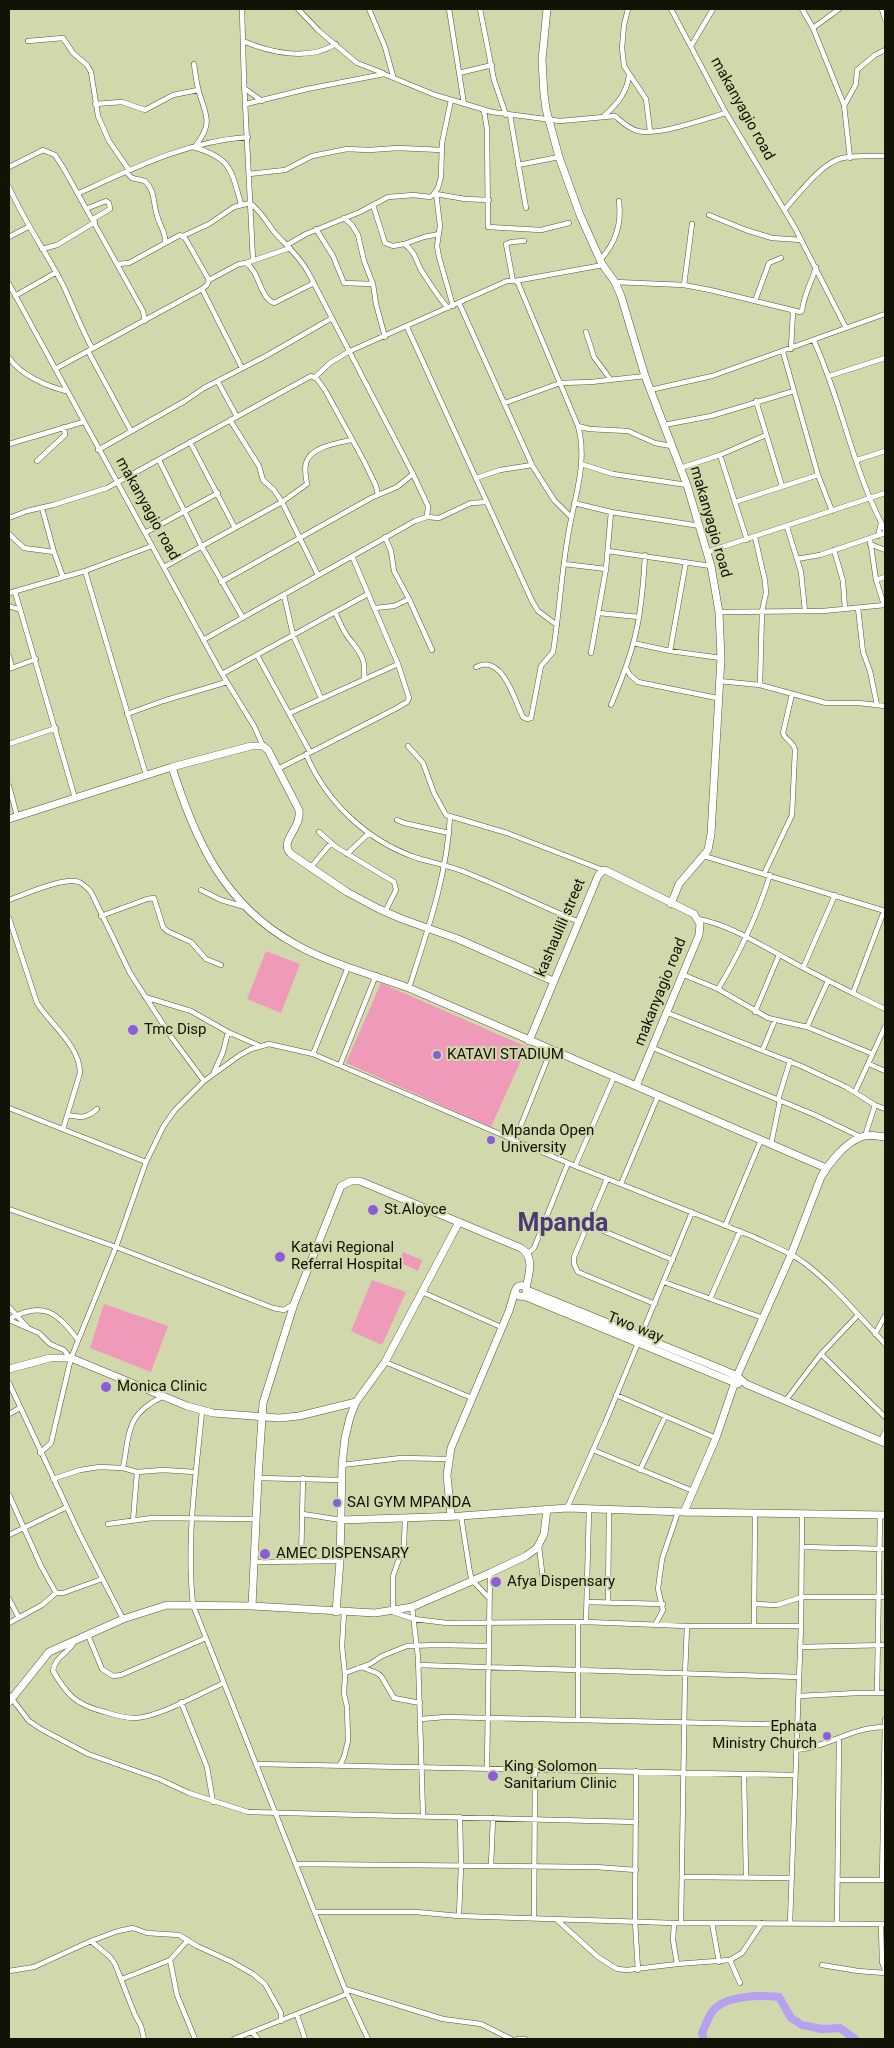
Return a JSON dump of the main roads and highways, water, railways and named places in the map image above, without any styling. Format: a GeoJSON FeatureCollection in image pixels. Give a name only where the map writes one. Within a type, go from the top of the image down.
{"type":"FeatureCollection","features":[{"type":"Feature","properties":{"kind":"waterway","name":"Mpanda"},"geometry":{"type":"LineString","coordinates":[[704,2039],[702,2033],[712,2012],[718,2006],[733,1999],[762,1996],[779,1997],[791,2018],[802,2025],[822,2029],[840,2028],[855,2039]]}},
{"type":"Feature","properties":{"kind":"place","name":"Tmc Disp"},"geometry":{"type":"Point","coordinates":[133,1030]}},
{"type":"Feature","properties":{"kind":"place","name":"KATAVI STADIUM"},"geometry":{"type":"Point","coordinates":[437,1055]}},
{"type":"Feature","properties":{"kind":"place","name":"Mpanda Open University"},"geometry":{"type":"Point","coordinates":[491,1140]}},
{"type":"Feature","properties":{"kind":"place","name":"St.Aloyce"},"geometry":{"type":"Point","coordinates":[373,1210]}},
{"type":"Feature","properties":{"kind":"place","name":"Katavi Regional Referral Hospital"},"geometry":{"type":"Point","coordinates":[280,1257]}},
{"type":"Feature","properties":{"kind":"place","name":"Monica Clinic"},"geometry":{"type":"Point","coordinates":[106,1387]}},
{"type":"Feature","properties":{"kind":"place","name":"SAI GYM MPANDA"},"geometry":{"type":"Point","coordinates":[337,1503]}},
{"type":"Feature","properties":{"kind":"place","name":"AMEC DISPENSARY"},"geometry":{"type":"Point","coordinates":[265,1554]}},
{"type":"Feature","properties":{"kind":"place","name":"Afya Dispensary"},"geometry":{"type":"Point","coordinates":[496,1582]}},
{"type":"Feature","properties":{"kind":"place","name":"Ephata Ministry Church"},"geometry":{"type":"Point","coordinates":[827,1736]}},
{"type":"Feature","properties":{"kind":"place","name":"King Solomon Sanitarium Clinic"},"geometry":{"type":"Point","coordinates":[493,1776]}},
{"type":"Feature","properties":{"kind":"district","name":"Mpanda"},"geometry":{"type":"Point","coordinates":[563,1225]}}]}
